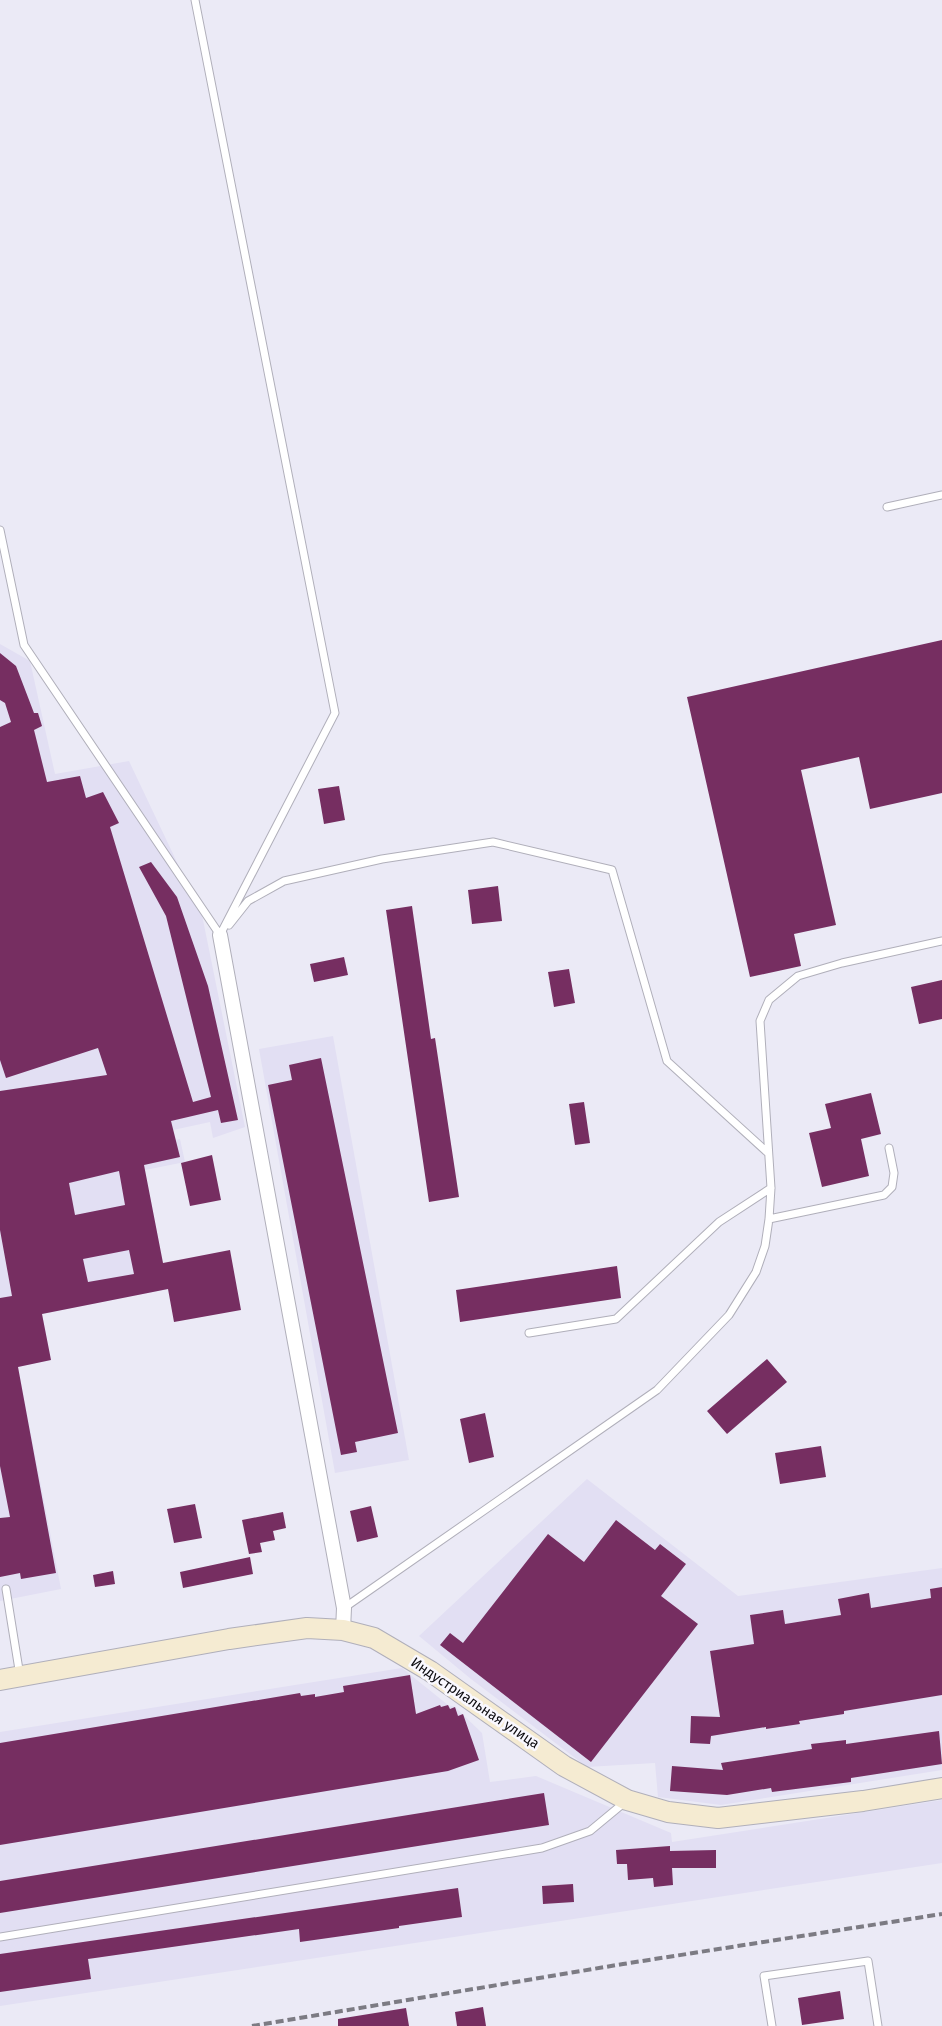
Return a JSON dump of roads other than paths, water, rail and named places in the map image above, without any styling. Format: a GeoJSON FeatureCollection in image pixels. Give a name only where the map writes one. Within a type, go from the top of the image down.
{"type":"FeatureCollection","features":[{"type":"Feature","properties":{"kind":"street"},"geometry":{"type":"LineString","coordinates":[[220,935],[344,1608],[343,1630]]}},
{"type":"Feature","properties":{"kind":"street","name":"Индустриальная улица"},"geometry":{"type":"LineString","coordinates":[[0,1680],[229,1639],[307,1628],[343,1630],[374,1638],[422,1666],[564,1766],[627,1800],[668,1812],[718,1818],[863,1801],[942,1788]]}},
{"type":"Feature","properties":{"kind":"lane"},"geometry":{"type":"LineString","coordinates":[[195,0],[335,714],[220,935]]}},
{"type":"Feature","properties":{"kind":"lane"},"geometry":{"type":"LineString","coordinates":[[886,507],[942,495]]}},
{"type":"Feature","properties":{"kind":"lane"},"geometry":{"type":"LineString","coordinates":[[0,530],[24,645],[220,935]]}},
{"type":"Feature","properties":{"kind":"lane"},"geometry":{"type":"LineString","coordinates":[[220,935],[248,901],[284,881],[382,860],[493,842],[612,870],[667,1061],[768,1154]]}},
{"type":"Feature","properties":{"kind":"lane"},"geometry":{"type":"LineString","coordinates":[[344,1608],[657,1390],[729,1315],[756,1272],[764,1246],[769,1219],[771,1188],[760,1021],[769,1000],[798,976],[942,941]]}},
{"type":"Feature","properties":{"kind":"lane"},"geometry":{"type":"LineString","coordinates":[[769,1219],[884,1195],[892,1187],[894,1172],[889,1148]]}},
{"type":"Feature","properties":{"kind":"lane"},"geometry":{"type":"LineString","coordinates":[[529,1333],[616,1320],[719,1222],[771,1188]]}},
{"type":"Feature","properties":{"kind":"lane"},"geometry":{"type":"LineString","coordinates":[[6,1589],[20,1676]]}},
{"type":"Feature","properties":{"kind":"lane"},"geometry":{"type":"LineString","coordinates":[[0,1937],[542,1848],[590,1831],[627,1800]]}},
{"type":"Feature","properties":{"kind":"lane"},"geometry":{"type":"LineString","coordinates":[[772,2026],[764,1976],[868,1960],[878,2026]]}},
{"type":"Feature","properties":{"kind":"railway"},"geometry":{"type":"LineString","coordinates":[[252,2026],[623,1964],[942,1914]]}}]}
